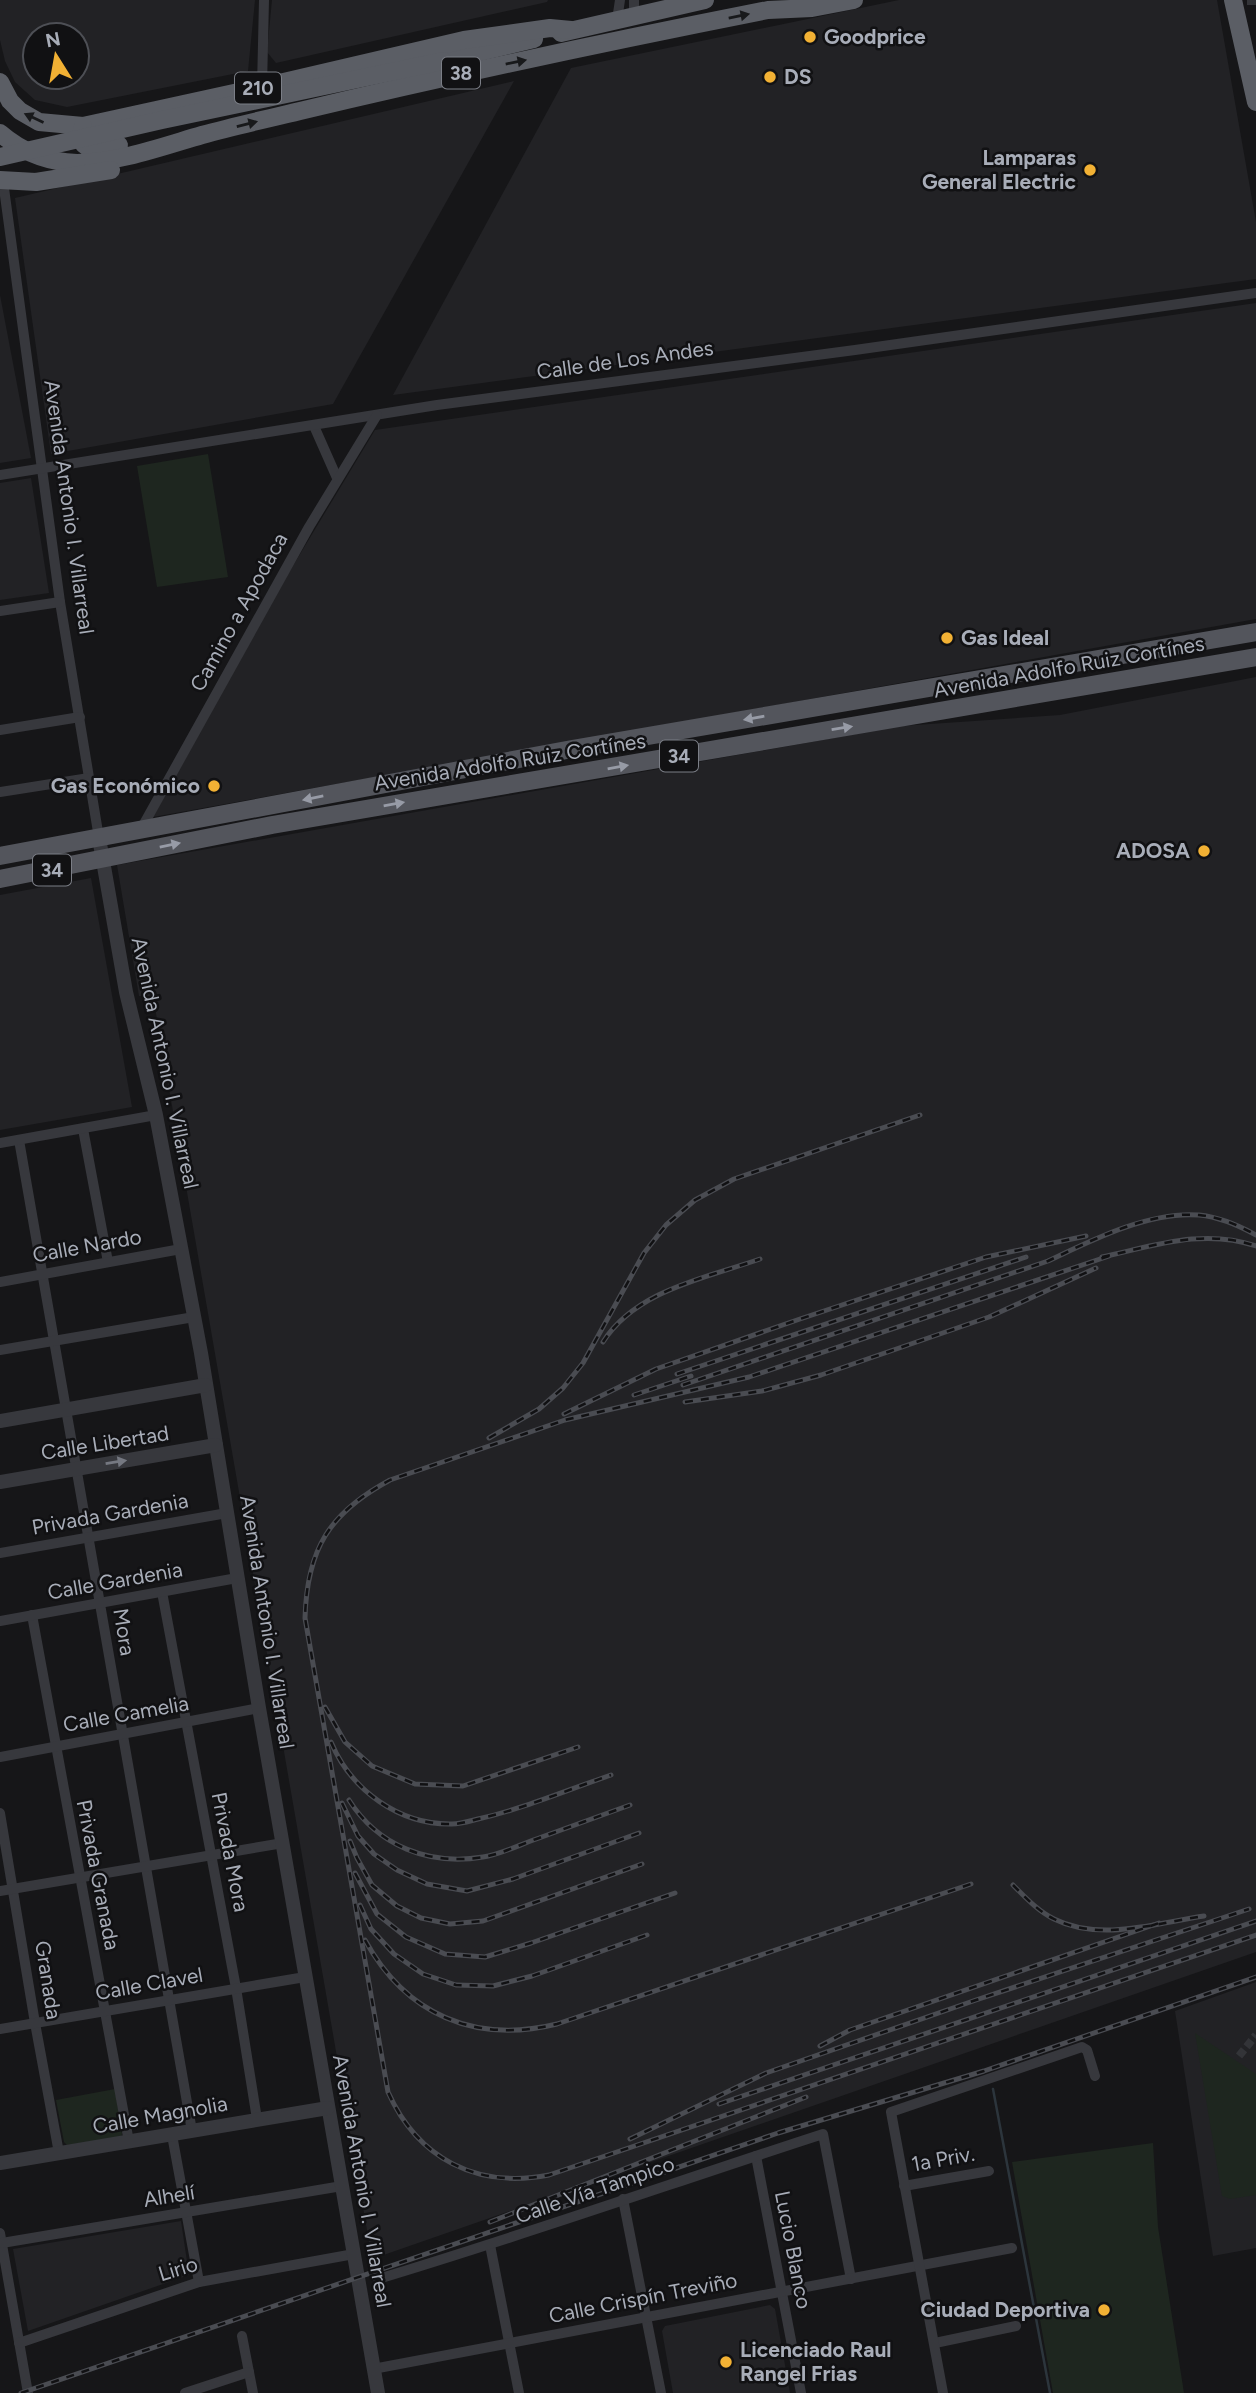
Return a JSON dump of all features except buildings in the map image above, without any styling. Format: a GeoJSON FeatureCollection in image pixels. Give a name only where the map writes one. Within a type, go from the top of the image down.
{"type":"FeatureCollection","features":[{"type":"Feature","properties":{"kind":"highway"},"geometry":{"type":"LineString","coordinates":[[0,157],[443,61],[571,30],[628,12],[705,0]]}},
{"type":"Feature","properties":{"kind":"highway"},"geometry":{"type":"LineString","coordinates":[[768,10],[812,8],[854,0]]}},
{"type":"Feature","properties":{"kind":"highway"},"geometry":{"type":"LineString","coordinates":[[1233,0],[1256,102]]}},
{"type":"Feature","properties":{"kind":"highway","name":"38"},"geometry":{"type":"LineString","coordinates":[[158,148],[205,134],[461,72],[768,10]]}},
{"type":"Feature","properties":{"kind":"highway","name":"210"},"geometry":{"type":"LineString","coordinates":[[0,82],[10,101],[20,111],[39,122],[83,126],[262,88],[490,34],[550,28],[571,30]]}},
{"type":"Feature","properties":{"kind":"highway"},"geometry":{"type":"LineString","coordinates":[[83,126],[80,137],[83,144],[98,149],[169,135],[205,134]]}},
{"type":"Feature","properties":{"kind":"highway"},"geometry":{"type":"LineString","coordinates":[[0,133],[34,155],[62,161],[97,161],[158,148]]}},
{"type":"Feature","properties":{"kind":"highway"},"geometry":{"type":"LineString","coordinates":[[1,181],[36,183],[108,171],[137,162],[158,148]]}},
{"type":"Feature","properties":{"kind":"main road","name":"38"},"geometry":{"type":"LineString","coordinates":[[768,10],[803,0]]}},
{"type":"Feature","properties":{"kind":"main road","name":"Avenida Adolfo Ruiz Cortínes"},"geometry":{"type":"LineString","coordinates":[[140,831],[572,749],[1256,632]]}},
{"type":"Feature","properties":{"kind":"main road","name":"Avenida Adolfo Ruiz Cortínes"},"geometry":{"type":"LineString","coordinates":[[103,860],[323,816],[1256,657]]}},
{"type":"Feature","properties":{"kind":"main road"},"geometry":{"type":"LineString","coordinates":[[928,714],[1017,710],[1256,668]]}},
{"type":"Feature","properties":{"kind":"main road","name":"34"},"geometry":{"type":"LineString","coordinates":[[0,856],[140,831]]}},
{"type":"Feature","properties":{"kind":"main road","name":"34"},"geometry":{"type":"LineString","coordinates":[[0,879],[103,860]]}},
{"type":"Feature","properties":{"kind":"street"},"geometry":{"type":"LineString","coordinates":[[262,88],[264,0]]}},
{"type":"Feature","properties":{"kind":"street"},"geometry":{"type":"LineString","coordinates":[[620,0],[628,12]]}},
{"type":"Feature","properties":{"kind":"street","name":"Avenida Antonio I. Villarreal"},"geometry":{"type":"LineString","coordinates":[[1,181],[60,602],[99,838],[126,992],[156,1115],[194,1317],[378,2393]]}},
{"type":"Feature","properties":{"kind":"street","name":"Calle de Los Andes"},"geometry":{"type":"LineString","coordinates":[[0,475],[377,415],[1256,293]]}},
{"type":"Feature","properties":{"kind":"street","name":"Camino a Apodaca"},"geometry":{"type":"LineString","coordinates":[[140,831],[337,478],[377,415]]}},
{"type":"Feature","properties":{"kind":"street"},"geometry":{"type":"LineString","coordinates":[[314,426],[337,478]]}},
{"type":"Feature","properties":{"kind":"street"},"geometry":{"type":"LineString","coordinates":[[0,611],[60,602]]}},
{"type":"Feature","properties":{"kind":"street"},"geometry":{"type":"LineString","coordinates":[[0,730],[80,717]]}},
{"type":"Feature","properties":{"kind":"street"},"geometry":{"type":"LineString","coordinates":[[0,792],[89,778]]}},
{"type":"Feature","properties":{"kind":"street"},"geometry":{"type":"LineString","coordinates":[[0,1143],[156,1115]]}},
{"type":"Feature","properties":{"kind":"street"},"geometry":{"type":"LineString","coordinates":[[83,1129],[108,1262]]}},
{"type":"Feature","properties":{"kind":"street","name":"Mora"},"geometry":{"type":"LineString","coordinates":[[19,1140],[192,2131]]}},
{"type":"Feature","properties":{"kind":"street","name":"Calle Nardo"},"geometry":{"type":"LineString","coordinates":[[0,1282],[181,1249]]}},
{"type":"Feature","properties":{"kind":"street"},"geometry":{"type":"LineString","coordinates":[[0,1350],[194,1317]]}},
{"type":"Feature","properties":{"kind":"street"},"geometry":{"type":"LineString","coordinates":[[0,1420],[206,1385]]}},
{"type":"Feature","properties":{"kind":"street","name":"Calle Libertad"},"geometry":{"type":"LineString","coordinates":[[0,1482],[216,1445]]}},
{"type":"Feature","properties":{"kind":"street","name":"Privada Gardenia"},"geometry":{"type":"LineString","coordinates":[[0,1553],[227,1513]]}},
{"type":"Feature","properties":{"kind":"street","name":"Calle Gardenia"},"geometry":{"type":"LineString","coordinates":[[0,1620],[237,1578]]}},
{"type":"Feature","properties":{"kind":"street","name":"Privada Mora"},"geometry":{"type":"LineString","coordinates":[[162,1592],[236,1988],[257,2119]]}},
{"type":"Feature","properties":{"kind":"street","name":"Privada Granada"},"geometry":{"type":"LineString","coordinates":[[32,1615],[54,1747],[129,2142]]}},
{"type":"Feature","properties":{"kind":"street","name":"Calle Camelia"},"geometry":{"type":"LineString","coordinates":[[0,1757],[259,1708]]}},
{"type":"Feature","properties":{"kind":"street","name":"Granada"},"geometry":{"type":"LineString","coordinates":[[0,1813],[59,2153]]}},
{"type":"Feature","properties":{"kind":"street"},"geometry":{"type":"LineString","coordinates":[[0,1891],[283,1843]]}},
{"type":"Feature","properties":{"kind":"street","name":"Calle Clavel"},"geometry":{"type":"LineString","coordinates":[[0,2029],[305,1977]]}},
{"type":"Feature","properties":{"kind":"street"},"geometry":{"type":"LineString","coordinates":[[943,2393],[891,2112],[1082,2047],[1087,2050],[1095,2076]]}},
{"type":"Feature","properties":{"kind":"street","name":"Calle Magnolia"},"geometry":{"type":"LineString","coordinates":[[0,2163],[328,2108]]}},
{"type":"Feature","properties":{"kind":"street","name":"Calle Vía Tampico"},"geometry":{"type":"LineString","coordinates":[[379,2280],[823,2134],[851,2278]]}},
{"type":"Feature","properties":{"kind":"street"},"geometry":{"type":"LineString","coordinates":[[172,2135],[199,2282]]}},
{"type":"Feature","properties":{"kind":"street","name":"Lucio Blanco"},"geometry":{"type":"LineString","coordinates":[[756,2156],[801,2393]]}},
{"type":"Feature","properties":{"kind":"street","name":"1a Priv."},"geometry":{"type":"LineString","coordinates":[[904,2186],[989,2171]]}},
{"type":"Feature","properties":{"kind":"street","name":"Alhelí"},"geometry":{"type":"LineString","coordinates":[[1,2238],[187,2213],[342,2186]]}},
{"type":"Feature","properties":{"kind":"street"},"geometry":{"type":"LineString","coordinates":[[622,2199],[661,2393]]}},
{"type":"Feature","properties":{"kind":"street"},"geometry":{"type":"LineString","coordinates":[[1,2238],[27,2393]]}},
{"type":"Feature","properties":{"kind":"street"},"geometry":{"type":"LineString","coordinates":[[490,2245],[519,2393]]}},
{"type":"Feature","properties":{"kind":"street","name":"Calle Crispín Treviño"},"geometry":{"type":"LineString","coordinates":[[373,2369],[1012,2248]]}},
{"type":"Feature","properties":{"kind":"street","name":"Lirio"},"geometry":{"type":"LineString","coordinates":[[19,2343],[199,2282],[354,2254]]}},
{"type":"Feature","properties":{"kind":"street"},"geometry":{"type":"LineString","coordinates":[[0,2304],[12,2302]]}},
{"type":"Feature","properties":{"kind":"street"},"geometry":{"type":"LineString","coordinates":[[935,2343],[1016,2326]]}},
{"type":"Feature","properties":{"kind":"street"},"geometry":{"type":"LineString","coordinates":[[242,2336],[253,2393]]}},
{"type":"Feature","properties":{"kind":"street"},"geometry":{"type":"LineString","coordinates":[[185,2393],[249,2372]]}},
{"type":"Feature","properties":{"kind":"shaded area"},"geometry":{"type":"Polygon","coordinates":[[[0,0],[255,0],[248,71],[67,107],[35,100],[25,91],[91,91],[91,21],[21,21],[21,87],[15,82],[5,61],[0,40],[0,0]]]}},
{"type":"Feature","properties":{"kind":"shaded area"},"geometry":{"type":"Polygon","coordinates":[[[272,0],[548,0],[276,63],[267,52],[272,0]]]}},
{"type":"Feature","properties":{"kind":"shaded area"},"geometry":{"type":"Polygon","coordinates":[[[899,0],[1217,0],[1256,222],[1256,279],[393,395],[571,68],[899,0]]]}},
{"type":"Feature","properties":{"kind":"shaded area"},"geometry":{"type":"Polygon","coordinates":[[[514,81],[333,404],[51,454],[15,198],[514,81]]]}},
{"type":"Feature","properties":{"kind":"shaded area"},"geometry":{"type":"Polygon","coordinates":[[[0,295],[31,458],[0,463],[0,295]]]}},
{"type":"Feature","properties":{"kind":"shaded area"},"geometry":{"type":"Polygon","coordinates":[[[1256,303],[1256,619],[153,817],[288,574],[375,430],[1256,303]]]}},
{"type":"Feature","properties":{"kind":"shaded area"},"geometry":{"type":"Polygon","coordinates":[[[208,454],[228,577],[157,587],[137,466],[208,454]]]}},
{"type":"Feature","properties":{"kind":"shaded area"},"geometry":{"type":"Polygon","coordinates":[[[31,478],[49,593],[0,600],[0,483],[31,478]]]}},
{"type":"Feature","properties":{"kind":"shaded area"},"geometry":{"type":"Polygon","coordinates":[[[1256,677],[1256,1952],[372,2259],[153,996],[139,996],[117,865],[901,726],[1060,715],[1256,677]]]}},
{"type":"Feature","properties":{"kind":"shaded area"},"geometry":{"type":"Polygon","coordinates":[[[91,878],[132,1107],[0,1130],[0,895],[91,878]]]}},
{"type":"Feature","properties":{"kind":"shaded area"},"geometry":{"type":"Polygon","coordinates":[[[1256,1982],[1256,2248],[1213,2256],[1175,2011],[1256,1982]]]}},
{"type":"Feature","properties":{"kind":"shaded area"},"geometry":{"type":"Polygon","coordinates":[[[1195,2033],[1256,2074],[1256,2195],[1230,2199],[1222,2196],[1195,2033]]]}},
{"type":"Feature","properties":{"kind":"shaded area"},"geometry":{"type":"Polygon","coordinates":[[[115,2089],[121,2137],[67,2145],[64,2142],[56,2100],[115,2089]]]}},
{"type":"Feature","properties":{"kind":"shaded area","name":"Ciudad Deportiva"},"geometry":{"type":"Polygon","coordinates":[[[1153,2143],[1158,2227],[1184,2393],[1053,2393],[1012,2162],[1153,2143]]]}},
{"type":"Feature","properties":{"kind":"shaded area"},"geometry":{"type":"Polygon","coordinates":[[[181,2221],[189,2275],[28,2331],[13,2249],[181,2221]]]}},
{"type":"Feature","properties":{"kind":"shaded area","name":"Licenciado Raul Rangel Frias"},"geometry":{"type":"Polygon","coordinates":[[[770,2305],[775,2309],[790,2393],[673,2393],[662,2331],[665,2326],[770,2305]]]}},
{"type":"Feature","properties":{"kind":"waterway"},"geometry":{"type":"LineString","coordinates":[[993,2089],[1050,2393]]}},
{"type":"Feature","properties":{"kind":"tunnel"},"geometry":{"type":"LineString","coordinates":[[1256,0],[1256,5]]}},
{"type":"Feature","properties":{"kind":"tunnel"},"geometry":{"type":"LineString","coordinates":[[1239,2056],[1256,2035]]}},
{"type":"Feature","properties":{"kind":"railway"},"geometry":{"type":"LineString","coordinates":[[489,1438],[539,1409],[563,1388],[583,1363],[644,1253],[666,1225],[695,1200],[734,1179],[920,1115]]}},
{"type":"Feature","properties":{"kind":"railway"},"geometry":{"type":"LineString","coordinates":[[683,1385],[1048,1261],[1102,1236],[1141,1222],[1180,1215],[1199,1215],[1229,1222],[1256,1235]]}},
{"type":"Feature","properties":{"kind":"railway"},"geometry":{"type":"LineString","coordinates":[[564,1414],[656,1369],[800,1319],[986,1257],[1086,1236]]}},
{"type":"Feature","properties":{"kind":"railway"},"geometry":{"type":"LineString","coordinates":[[1102,1257],[1198,1239],[1236,1241],[1256,1246]]}},
{"type":"Feature","properties":{"kind":"railway"},"geometry":{"type":"LineString","coordinates":[[1109,1256],[749,1377],[565,1420],[390,1480],[351,1506],[337,1520],[317,1553],[311,1572],[305,1618],[388,2092],[416,2135],[433,2151],[453,2164],[474,2173],[498,2177],[549,2175],[1256,1935]]}},
{"type":"Feature","properties":{"kind":"railway"},"geometry":{"type":"LineString","coordinates":[[677,1374],[1026,1257]]}},
{"type":"Feature","properties":{"kind":"railway"},"geometry":{"type":"LineString","coordinates":[[603,1342],[617,1324],[653,1298],[695,1280],[760,1259]]}},
{"type":"Feature","properties":{"kind":"railway"},"geometry":{"type":"LineString","coordinates":[[685,1402],[762,1391],[821,1375],[989,1317],[1096,1268]]}},
{"type":"Feature","properties":{"kind":"railway"},"geometry":{"type":"LineString","coordinates":[[634,1395],[691,1376]]}},
{"type":"Feature","properties":{"kind":"railway"},"geometry":{"type":"LineString","coordinates":[[325,1707],[345,1742],[372,1766],[415,1784],[463,1786],[578,1747]]}},
{"type":"Feature","properties":{"kind":"railway"},"geometry":{"type":"LineString","coordinates":[[331,1742],[351,1775],[364,1789],[396,1811],[432,1823],[452,1824],[495,1815],[611,1775]]}},
{"type":"Feature","properties":{"kind":"railway"},"geometry":{"type":"LineString","coordinates":[[349,1800],[361,1816],[390,1841],[425,1855],[463,1859],[497,1854],[630,1805]]}},
{"type":"Feature","properties":{"kind":"railway"},"geometry":{"type":"LineString","coordinates":[[342,1803],[358,1836],[374,1854],[397,1870],[427,1884],[467,1891],[513,1879],[639,1833]]}},
{"type":"Feature","properties":{"kind":"railway"},"geometry":{"type":"LineString","coordinates":[[350,1841],[372,1885],[397,1906],[421,1918],[450,1924],[483,1921],[642,1864]]}},
{"type":"Feature","properties":{"kind":"railway"},"geometry":{"type":"LineString","coordinates":[[355,1873],[377,1914],[406,1937],[445,1954],[485,1957],[675,1893]]}},
{"type":"Feature","properties":{"kind":"railway"},"geometry":{"type":"LineString","coordinates":[[365,1940],[401,1988],[422,2005],[446,2018],[471,2026],[498,2030],[527,2029],[557,2024],[971,1884]]}},
{"type":"Feature","properties":{"kind":"railway"},"geometry":{"type":"LineString","coordinates":[[1013,1885],[1048,1916],[1072,1926],[1090,1929],[1129,1929],[1204,1916]]}},
{"type":"Feature","properties":{"kind":"railway"},"geometry":{"type":"LineString","coordinates":[[360,1905],[371,1929],[394,1954],[423,1974],[456,1985],[493,1986],[532,1976],[647,1935]]}},
{"type":"Feature","properties":{"kind":"railway"},"geometry":{"type":"LineString","coordinates":[[630,2139],[766,2073],[1249,1909]]}},
{"type":"Feature","properties":{"kind":"railway"},"geometry":{"type":"LineString","coordinates":[[719,2104],[1256,1921]]}},
{"type":"Feature","properties":{"kind":"railway"},"geometry":{"type":"LineString","coordinates":[[820,2046],[850,2030],[1159,1923]]}},
{"type":"Feature","properties":{"kind":"railway"},"geometry":{"type":"LineString","coordinates":[[21,2393],[778,2133],[984,2071],[1256,1977]]}},
{"type":"Feature","properties":{"kind":"railway"},"geometry":{"type":"LineString","coordinates":[[490,2222],[806,2097]]}},
{"type":"Feature","properties":{"kind":"place","name":"Goodprice"},"geometry":{"type":"Point","coordinates":[810,37]}},
{"type":"Feature","properties":{"kind":"place","name":"DS"},"geometry":{"type":"Point","coordinates":[770,77]}},
{"type":"Feature","properties":{"kind":"place","name":"Lamparas General Electric"},"geometry":{"type":"Point","coordinates":[1090,170]}},
{"type":"Feature","properties":{"kind":"place","name":"Gas Ideal"},"geometry":{"type":"Point","coordinates":[947,638]}},
{"type":"Feature","properties":{"kind":"place","name":"Gas Económico"},"geometry":{"type":"Point","coordinates":[214,786]}},
{"type":"Feature","properties":{"kind":"place","name":"ADOSA"},"geometry":{"type":"Point","coordinates":[1204,851]}},
{"type":"Feature","properties":{"kind":"place","name":"Ciudad Deportiva"},"geometry":{"type":"Point","coordinates":[1104,2310]}},
{"type":"Feature","properties":{"kind":"place","name":"Licenciado Raul Rangel Frias"},"geometry":{"type":"Point","coordinates":[726,2362]}}]}
